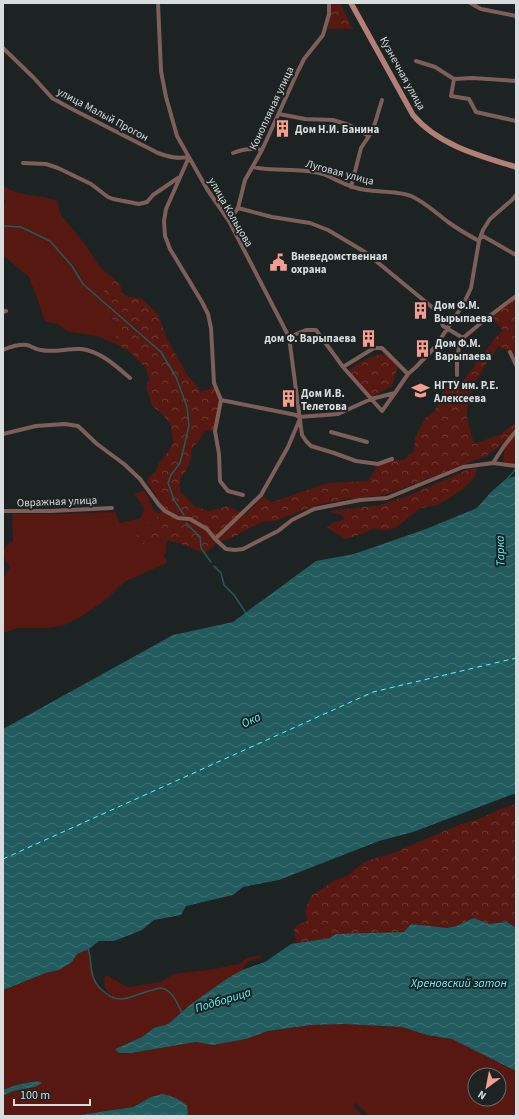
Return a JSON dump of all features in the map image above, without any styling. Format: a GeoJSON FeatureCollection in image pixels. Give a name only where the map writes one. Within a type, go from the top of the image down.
{"type":"FeatureCollection","features":[{"type":"Feature","properties":{"kind":"main road","name":"Кузнечная улица"},"geometry":{"type":"LineString","coordinates":[[351,3],[413,115],[421,124],[430,132],[452,144],[516,168]]}},
{"type":"Feature","properties":{"kind":"street","name":"улица Кольцова"},"geometry":{"type":"LineString","coordinates":[[158,3],[160,71],[177,136],[207,189],[229,221],[289,337],[302,435],[311,446],[356,461],[378,464],[392,459]]}},
{"type":"Feature","properties":{"kind":"street","name":"Конопляная улица"},"geometry":{"type":"LineString","coordinates":[[229,221],[238,208],[245,180],[262,150],[298,71],[323,34],[329,14],[329,3]]}},
{"type":"Feature","properties":{"kind":"street"},"geometry":{"type":"LineString","coordinates":[[470,3],[481,9],[516,16]]}},
{"type":"Feature","properties":{"kind":"street","name":"улица Малый Прогон"},"geometry":{"type":"LineString","coordinates":[[3,48],[52,98],[158,153],[170,158],[189,157]]}},
{"type":"Feature","properties":{"kind":"street"},"geometry":{"type":"LineString","coordinates":[[416,61],[435,67],[454,79],[472,78],[516,81]]}},
{"type":"Feature","properties":{"kind":"street"},"geometry":{"type":"LineString","coordinates":[[454,79],[451,96],[469,100],[476,112],[516,121]]}},
{"type":"Feature","properties":{"kind":"street"},"geometry":{"type":"LineString","coordinates":[[351,187],[361,148],[369,136],[382,100]]}},
{"type":"Feature","properties":{"kind":"street"},"geometry":{"type":"LineString","coordinates":[[279,114],[305,119],[332,120],[348,125],[369,136]]}},
{"type":"Feature","properties":{"kind":"street"},"geometry":{"type":"LineString","coordinates":[[233,153],[255,148],[262,150]]}},
{"type":"Feature","properties":{"kind":"street"},"geometry":{"type":"LineString","coordinates":[[189,157],[166,209],[164,221],[165,236],[170,249],[208,314],[211,328],[214,383],[221,400],[215,431],[219,454],[220,481],[228,491],[243,495]]}},
{"type":"Feature","properties":{"kind":"street"},"geometry":{"type":"LineString","coordinates":[[23,163],[46,164],[58,168],[91,184],[108,197],[139,204],[146,202],[179,178]]}},
{"type":"Feature","properties":{"kind":"street","name":"Луговая улица"},"geometry":{"type":"LineString","coordinates":[[253,167],[265,170],[280,169],[323,174],[351,187],[364,190],[408,194],[421,200],[448,222],[467,235],[480,241]]}},
{"type":"Feature","properties":{"kind":"street"},"geometry":{"type":"LineString","coordinates":[[289,337],[306,330],[316,330],[342,367],[382,411],[408,374],[435,347],[463,305],[471,288],[481,235],[490,219],[514,201],[516,195]]}},
{"type":"Feature","properties":{"kind":"street"},"geometry":{"type":"LineString","coordinates":[[238,208],[272,217],[310,223],[328,230],[365,252],[438,312],[443,326],[447,330],[463,338]]}},
{"type":"Feature","properties":{"kind":"street"},"geometry":{"type":"LineString","coordinates":[[481,235],[516,255]]}},
{"type":"Feature","properties":{"kind":"street"},"geometry":{"type":"LineString","coordinates":[[457,375],[459,347],[463,338],[486,318],[516,296]]}},
{"type":"Feature","properties":{"kind":"street"},"geometry":{"type":"LineString","coordinates":[[3,350],[11,346],[26,345],[41,350],[57,351],[81,349],[100,355],[118,367],[130,378]]}},
{"type":"Feature","properties":{"kind":"street"},"geometry":{"type":"LineString","coordinates":[[342,367],[374,348],[382,348],[408,374]]}},
{"type":"Feature","properties":{"kind":"street"},"geometry":{"type":"LineString","coordinates":[[510,352],[516,365]]}},
{"type":"Feature","properties":{"kind":"street"},"geometry":{"type":"LineString","coordinates":[[221,400],[296,415],[299,419],[338,414],[371,399],[395,393]]}},
{"type":"Feature","properties":{"kind":"street","name":"улица Кольцова"},"geometry":{"type":"LineString","coordinates":[[215,540],[261,495],[288,447],[299,419]]}},
{"type":"Feature","properties":{"kind":"street"},"geometry":{"type":"LineString","coordinates":[[3,434],[36,426],[65,424],[78,426],[97,444],[124,464],[140,479],[162,508],[178,518],[190,519],[207,528],[215,540],[226,550],[243,549],[278,531],[292,520],[314,509],[360,500],[387,498],[463,467],[493,463],[514,466]]}},
{"type":"Feature","properties":{"kind":"street"},"geometry":{"type":"LineString","coordinates":[[493,463],[516,431]]}},
{"type":"Feature","properties":{"kind":"street"},"geometry":{"type":"LineString","coordinates":[[331,432],[367,442]]}},
{"type":"Feature","properties":{"kind":"street","name":"Овражная улица"},"geometry":{"type":"LineString","coordinates":[[3,511],[50,511],[112,508]]}},
{"type":"Feature","properties":{"kind":"green space"},"geometry":{"type":"Polygon","coordinates":[[[331,3],[340,3],[353,29],[328,29],[331,3]]]}},
{"type":"Feature","properties":{"kind":"green space"},"geometry":{"type":"Polygon","coordinates":[[[3,185],[15,192],[57,201],[61,215],[85,244],[99,266],[114,279],[107,287],[111,318],[118,329],[115,338],[120,346],[97,336],[70,332],[57,324],[45,321],[29,277],[5,257],[3,258],[3,206],[6,200],[3,199],[3,185]]]}},
{"type":"Feature","properties":{"kind":"green space"},"geometry":{"type":"Polygon","coordinates":[[[114,279],[120,284],[122,293],[128,297],[141,298],[158,314],[167,339],[188,376],[201,392],[215,387],[220,400],[215,431],[205,430],[199,441],[192,448],[189,465],[180,479],[180,491],[195,506],[209,511],[229,506],[245,515],[263,497],[272,502],[328,483],[368,481],[377,466],[394,460],[403,460],[414,451],[415,438],[425,418],[435,411],[448,379],[463,381],[503,330],[491,317],[516,298],[516,360],[512,350],[508,352],[499,346],[477,379],[470,397],[467,416],[474,444],[501,434],[516,422],[516,429],[501,445],[486,456],[385,495],[346,499],[317,505],[275,521],[263,522],[236,536],[217,543],[204,554],[185,545],[158,539],[151,540],[140,546],[131,540],[155,522],[162,508],[156,495],[147,482],[173,444],[171,425],[162,414],[152,406],[146,387],[149,379],[146,368],[131,353],[120,346],[115,338],[118,329],[105,305],[103,295],[107,286],[114,279]]]}},
{"type":"Feature","properties":{"kind":"green space"},"geometry":{"type":"Polygon","coordinates":[[[385,354],[398,366],[392,386],[371,397],[353,378],[350,369],[371,357],[385,354]]]}},
{"type":"Feature","properties":{"kind":"green space"},"geometry":{"type":"Polygon","coordinates":[[[516,433],[516,464],[506,464],[503,460],[505,447],[516,433]]]}},
{"type":"Feature","properties":{"kind":"green space"},"geometry":{"type":"Polygon","coordinates":[[[477,468],[472,480],[458,492],[437,505],[422,508],[394,528],[382,530],[374,528],[346,539],[327,528],[333,522],[343,520],[344,518],[341,515],[329,511],[380,505],[410,495],[467,470],[477,468]]]}},
{"type":"Feature","properties":{"kind":"green space"},"geometry":{"type":"Polygon","coordinates":[[[144,490],[154,510],[160,514],[155,522],[131,540],[140,546],[151,540],[167,540],[166,552],[163,556],[167,560],[167,563],[124,582],[107,599],[82,616],[65,625],[50,628],[18,628],[3,633],[3,578],[10,567],[3,552],[13,540],[12,514],[115,512],[120,523],[141,518],[144,508],[134,494],[144,490]]]}},
{"type":"Feature","properties":{"kind":"green space"},"geometry":{"type":"Polygon","coordinates":[[[516,804],[516,928],[507,922],[489,924],[474,918],[456,926],[447,928],[411,924],[405,932],[330,938],[296,943],[294,929],[297,925],[307,921],[305,910],[311,896],[335,880],[345,877],[366,861],[388,855],[461,824],[476,820],[516,804]]]}},
{"type":"Feature","properties":{"kind":"green space"},"geometry":{"type":"Polygon","coordinates":[[[89,949],[94,976],[99,985],[111,997],[104,986],[105,976],[107,975],[127,987],[161,982],[173,974],[215,969],[240,964],[246,958],[262,955],[260,958],[247,962],[242,970],[191,1004],[168,1024],[154,1028],[142,1037],[115,1049],[131,1053],[196,1042],[213,1045],[246,1039],[268,1031],[311,1025],[344,1024],[402,1027],[427,1035],[452,1039],[516,1071],[516,1116],[369,1116],[355,1102],[354,1107],[363,1116],[186,1116],[188,1114],[151,1097],[133,1107],[73,1116],[3,1116],[3,1096],[13,1091],[35,1087],[38,1081],[22,1083],[3,1090],[3,990],[46,973],[59,970],[72,962],[77,954],[89,949]]]}},
{"type":"Feature","properties":{"kind":"water","name":"Ока"},"geometry":{"type":"Polygon","coordinates":[[[516,476],[516,793],[413,832],[379,841],[279,880],[243,887],[233,895],[186,906],[181,915],[154,920],[142,930],[114,941],[99,941],[89,949],[77,954],[72,962],[59,970],[46,973],[3,990],[3,729],[173,635],[233,622],[316,561],[354,554],[426,529],[477,508],[491,492],[506,479],[516,476]]]}},
{"type":"Feature","properties":{"kind":"water","name":"Хреновский затон"},"geometry":{"type":"Polygon","coordinates":[[[474,918],[489,924],[507,922],[516,928],[516,1071],[452,1039],[427,1035],[402,1027],[344,1024],[311,1025],[268,1031],[246,1039],[213,1045],[196,1042],[131,1053],[119,1053],[115,1049],[142,1037],[154,1028],[168,1024],[191,1004],[228,978],[242,970],[265,962],[291,944],[330,938],[336,934],[404,932],[411,924],[447,928],[456,926],[474,918]]]}},
{"type":"Feature","properties":{"kind":"water"},"geometry":{"type":"Polygon","coordinates":[[[39,1081],[42,1083],[35,1087],[13,1091],[3,1096],[3,1090],[7,1088],[39,1081]]]}},
{"type":"Feature","properties":{"kind":"water"},"geometry":{"type":"Polygon","coordinates":[[[163,1094],[176,1098],[187,1105],[188,1114],[186,1116],[73,1116],[133,1107],[151,1097],[163,1094]]]}},
{"type":"Feature","properties":{"kind":"waterway"},"geometry":{"type":"LineString","coordinates":[[3,226],[21,227],[50,241],[72,266],[83,284],[161,352],[176,377],[187,407],[189,425],[185,443],[180,463],[171,475],[168,483],[174,500],[184,515]]}},
{"type":"Feature","properties":{"kind":"waterway","name":"Тарка"},"geometry":{"type":"LineString","coordinates":[[506,480],[516,468]]}},
{"type":"Feature","properties":{"kind":"waterway"},"geometry":{"type":"LineString","coordinates":[[186,523],[200,537],[201,548],[211,562]]}},
{"type":"Feature","properties":{"kind":"waterway"},"geometry":{"type":"LineString","coordinates":[[214,566],[221,573],[224,585],[234,595],[246,613]]}},
{"type":"Feature","properties":{"kind":"waterway","name":"Подборица"},"geometry":{"type":"LineString","coordinates":[[88,948],[91,970],[94,979],[98,986],[107,994],[118,999],[123,999],[156,989],[165,989],[177,1002],[182,1013]]}},
{"type":"Feature","properties":{"kind":"ferry route"},"geometry":{"type":"LineString","coordinates":[[3,859],[373,692],[516,658]]}},
{"type":"Feature","properties":{"kind":"place","name":"Дом Н.И. Банина"},"geometry":{"type":"Point","coordinates":[282,129]}},
{"type":"Feature","properties":{"kind":"place","name":"Вневедомственная охрана"},"geometry":{"type":"Point","coordinates":[278,262]}},
{"type":"Feature","properties":{"kind":"place","name":"Дом Ф.М. Вырыпаева"},"geometry":{"type":"Point","coordinates":[421,311]}},
{"type":"Feature","properties":{"kind":"place","name":"дом Ф. Варыпаева"},"geometry":{"type":"Point","coordinates":[369,338]}},
{"type":"Feature","properties":{"kind":"place","name":"Дом Ф.М. Варыпаева"},"geometry":{"type":"Point","coordinates":[422,349]}},
{"type":"Feature","properties":{"kind":"place","name":"НГТУ им. Р.Е. Алексеева"},"geometry":{"type":"Point","coordinates":[421,391]}},
{"type":"Feature","properties":{"kind":"place","name":"Дом И.В. Телетова"},"geometry":{"type":"Point","coordinates":[288,399]}}]}
